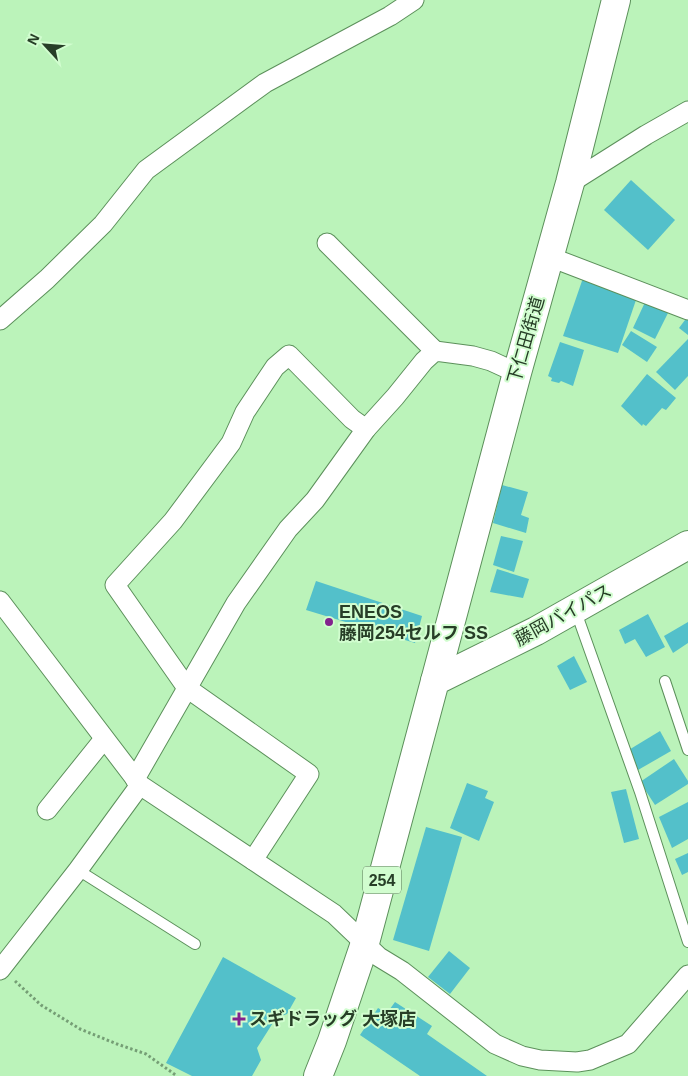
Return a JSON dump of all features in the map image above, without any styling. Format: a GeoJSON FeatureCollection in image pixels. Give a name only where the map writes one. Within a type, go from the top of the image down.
{"type":"FeatureCollection","features":[{"type":"Feature","properties":{"kind":"main road","name":"下仁田街道"},"geometry":{"type":"LineString","coordinates":[[435,680],[570,183],[616,0]]}},
{"type":"Feature","properties":{"kind":"main road","name":"藤岡バイパス"},"geometry":{"type":"LineString","coordinates":[[435,680],[536,631],[688,545]]}},
{"type":"Feature","properties":{"kind":"main road","name":"254"},"geometry":{"type":"LineString","coordinates":[[318,1076],[365,943],[435,680]]}},
{"type":"Feature","properties":{"kind":"street"},"geometry":{"type":"LineString","coordinates":[[0,320],[47,279],[103,224],[146,170],[265,83],[390,16],[414,0]]}},
{"type":"Feature","properties":{"kind":"street"},"geometry":{"type":"LineString","coordinates":[[570,183],[688,111]]}},
{"type":"Feature","properties":{"kind":"street"},"geometry":{"type":"LineString","coordinates":[[327,243],[435,351],[473,356],[491,361],[517,373]]}},
{"type":"Feature","properties":{"kind":"street"},"geometry":{"type":"LineString","coordinates":[[550,257],[688,310]]}},
{"type":"Feature","properties":{"kind":"street"},"geometry":{"type":"LineString","coordinates":[[1,969],[78,870],[137,782],[187,688],[236,603],[288,529],[315,500],[366,429],[424,361],[435,351]]}},
{"type":"Feature","properties":{"kind":"street"},"geometry":{"type":"LineString","coordinates":[[254,860],[309,774],[187,688],[115,585],[173,521],[231,443],[245,412],[275,366],[289,355],[352,419],[366,429]]}},
{"type":"Feature","properties":{"kind":"street"},"geometry":{"type":"LineString","coordinates":[[0,601],[137,782],[334,914],[380,957],[402,971],[495,1044],[522,1056],[540,1060],[577,1062],[590,1060],[628,1044],[688,975]]}},
{"type":"Feature","properties":{"kind":"street"},"geometry":{"type":"LineString","coordinates":[[47,810],[104,739]]}},
{"type":"Feature","properties":{"kind":"lane"},"geometry":{"type":"LineString","coordinates":[[575,609],[640,792],[688,942]]}},
{"type":"Feature","properties":{"kind":"lane"},"geometry":{"type":"LineString","coordinates":[[665,681],[688,750]]}},
{"type":"Feature","properties":{"kind":"lane"},"geometry":{"type":"LineString","coordinates":[[78,870],[195,944]]}},
{"type":"Feature","properties":{"kind":"path"},"geometry":{"type":"LineString","coordinates":[[1,969],[41,1006],[80,1029],[146,1054],[177,1076]]}},
{"type":"Feature","properties":{"kind":"building"},"geometry":{"type":"Polygon","coordinates":[[[631,180],[675,220],[648,250],[604,210],[631,180]]]}},
{"type":"Feature","properties":{"kind":"building"},"geometry":{"type":"Polygon","coordinates":[[[583,278],[637,297],[618,353],[563,336],[583,278]]]}},
{"type":"Feature","properties":{"kind":"building"},"geometry":{"type":"Polygon","coordinates":[[[647,298],[670,309],[655,339],[633,328],[647,298]]]}},
{"type":"Feature","properties":{"kind":"building"},"geometry":{"type":"Polygon","coordinates":[[[688,316],[688,335],[679,328],[688,316]]]}},
{"type":"Feature","properties":{"kind":"building"},"geometry":{"type":"Polygon","coordinates":[[[631,331],[657,347],[647,362],[622,345],[631,331]]]}},
{"type":"Feature","properties":{"kind":"building"},"geometry":{"type":"Polygon","coordinates":[[[688,339],[688,376],[675,390],[656,372],[688,339]]]}},
{"type":"Feature","properties":{"kind":"building"},"geometry":{"type":"Polygon","coordinates":[[[560,342],[584,350],[573,386],[561,381],[559,383],[551,381],[552,378],[548,376],[560,342]]]}},
{"type":"Feature","properties":{"kind":"building"},"geometry":{"type":"Polygon","coordinates":[[[647,374],[676,398],[666,410],[662,408],[646,426],[643,424],[642,426],[621,406],[647,374]]]}},
{"type":"Feature","properties":{"kind":"building"},"geometry":{"type":"Polygon","coordinates":[[[502,485],[528,492],[521,515],[529,518],[526,533],[493,523],[502,485]]]}},
{"type":"Feature","properties":{"kind":"building"},"geometry":{"type":"Polygon","coordinates":[[[501,536],[523,541],[514,572],[493,565],[501,536]]]}},
{"type":"Feature","properties":{"kind":"building"},"geometry":{"type":"Polygon","coordinates":[[[497,569],[529,579],[523,598],[490,592],[497,569]]]}},
{"type":"Feature","properties":{"kind":"building"},"geometry":{"type":"Polygon","coordinates":[[[316,581],[422,616],[415,643],[306,610],[316,581]]]}},
{"type":"Feature","properties":{"kind":"building"},"geometry":{"type":"Polygon","coordinates":[[[648,614],[665,647],[646,657],[635,639],[625,644],[619,630],[648,614]]]}},
{"type":"Feature","properties":{"kind":"building"},"geometry":{"type":"Polygon","coordinates":[[[688,622],[688,643],[673,653],[664,636],[688,622]]]}},
{"type":"Feature","properties":{"kind":"building"},"geometry":{"type":"Polygon","coordinates":[[[574,656],[587,682],[570,690],[557,666],[574,656]]]}},
{"type":"Feature","properties":{"kind":"building"},"geometry":{"type":"Polygon","coordinates":[[[660,731],[671,751],[638,770],[627,751],[660,731]]]}},
{"type":"Feature","properties":{"kind":"building"},"geometry":{"type":"Polygon","coordinates":[[[674,759],[688,784],[655,805],[640,782],[674,759]]]}},
{"type":"Feature","properties":{"kind":"building"},"geometry":{"type":"Polygon","coordinates":[[[467,783],[488,791],[485,798],[494,802],[479,841],[450,828],[467,783]]]}},
{"type":"Feature","properties":{"kind":"building"},"geometry":{"type":"Polygon","coordinates":[[[626,789],[639,839],[624,843],[611,792],[626,789]]]}},
{"type":"Feature","properties":{"kind":"building"},"geometry":{"type":"Polygon","coordinates":[[[688,802],[688,839],[672,848],[659,817],[688,802]]]}},
{"type":"Feature","properties":{"kind":"building"},"geometry":{"type":"Polygon","coordinates":[[[426,827],[462,837],[429,951],[393,940],[426,827]]]}},
{"type":"Feature","properties":{"kind":"building"},"geometry":{"type":"Polygon","coordinates":[[[688,853],[688,872],[682,875],[675,859],[688,853]]]}},
{"type":"Feature","properties":{"kind":"building"},"geometry":{"type":"Polygon","coordinates":[[[449,951],[470,968],[450,994],[428,977],[449,951]]]}},
{"type":"Feature","properties":{"kind":"building"},"geometry":{"type":"Polygon","coordinates":[[[223,957],[296,998],[287,1014],[276,1018],[257,1048],[261,1060],[252,1076],[192,1076],[166,1063],[223,957]]]}},
{"type":"Feature","properties":{"kind":"building"},"geometry":{"type":"Polygon","coordinates":[[[395,1002],[432,1026],[427,1034],[487,1076],[420,1076],[360,1035],[378,1008],[387,1013],[395,1002]]]}},
{"type":"Feature","properties":{"kind":"place","name":"ENEOS 藤岡254セルフ SS"},"geometry":{"type":"Point","coordinates":[329,622]}},
{"type":"Feature","properties":{"kind":"place","name":"スギドラッグ 大塚店"},"geometry":{"type":"Point","coordinates":[239,1019]}}]}
